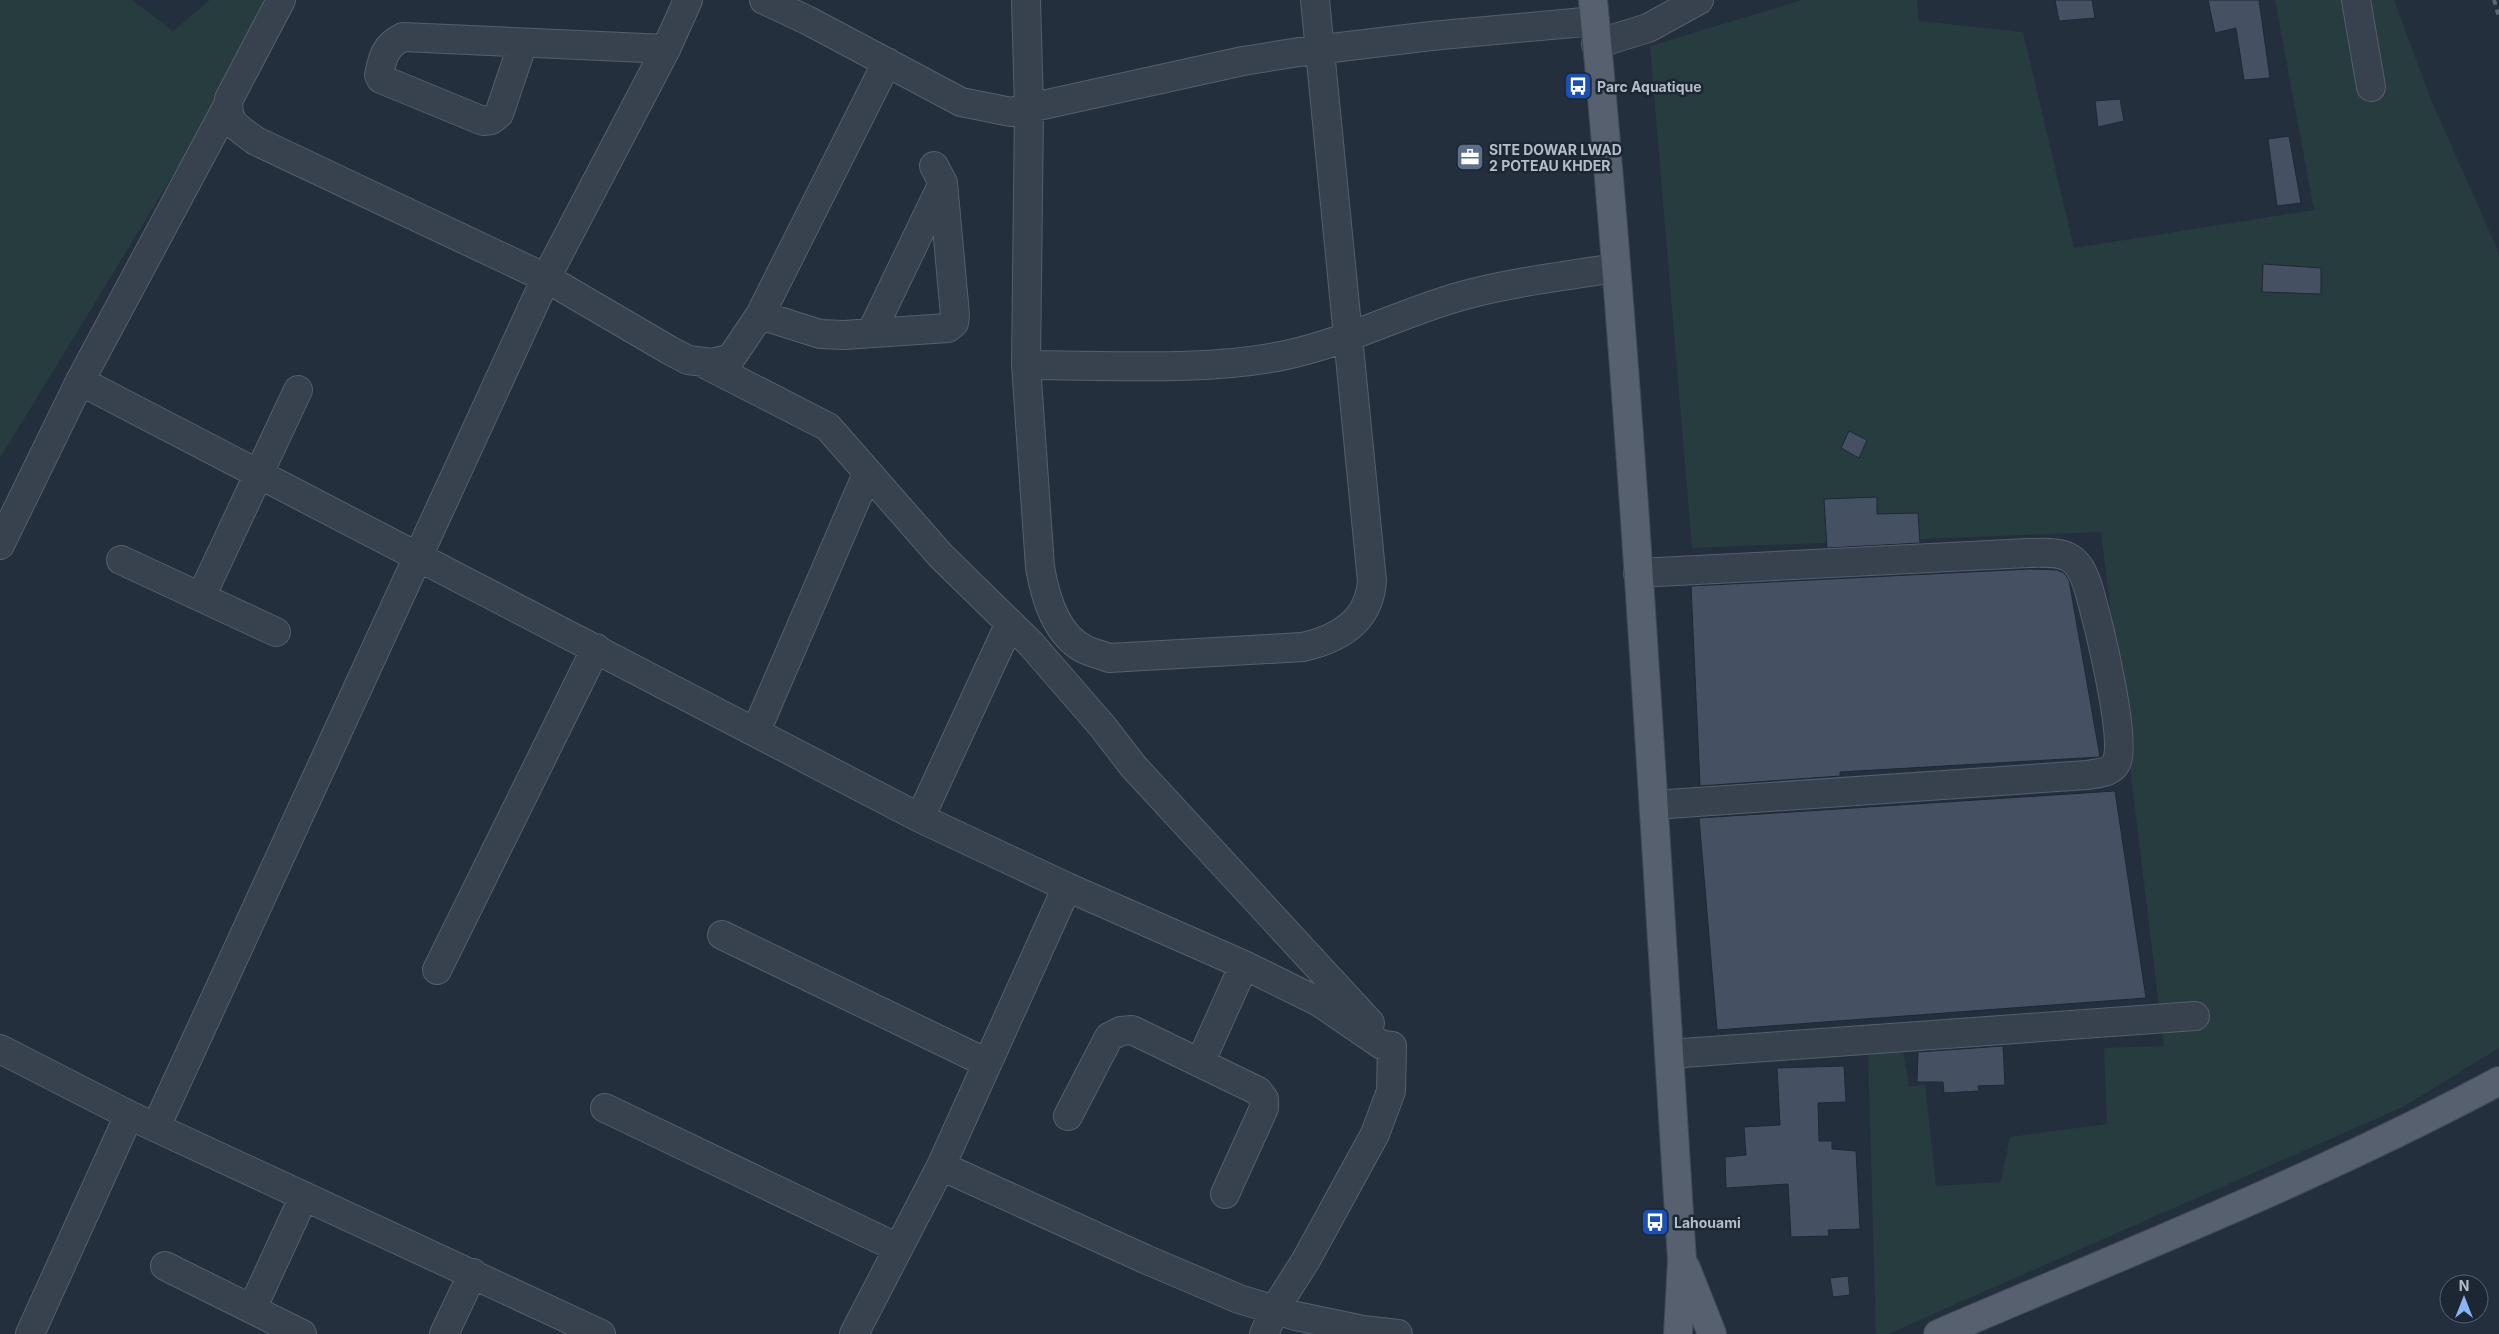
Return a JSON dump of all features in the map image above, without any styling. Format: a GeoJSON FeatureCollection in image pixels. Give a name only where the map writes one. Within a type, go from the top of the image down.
{"type":"FeatureCollection","features":[{"type":"Feature","properties":{"kind":"main road"},"geometry":{"type":"LineString","coordinates":[[1596,13],[1654,805],[1682,1260],[1678,1334]]}},
{"type":"Feature","properties":{"kind":"main road"},"geometry":{"type":"LineString","coordinates":[[1938,1334],[2256,1200],[2339,1162],[2499,1081]]}},
{"type":"Feature","properties":{"kind":"main road"},"geometry":{"type":"LineString","coordinates":[[1682,1260],[1712,1334]]}},
{"type":"Feature","properties":{"kind":"street"},"geometry":{"type":"LineString","coordinates":[[281,0],[229,99],[227,110],[231,120],[256,141],[546,278],[688,360],[712,364],[731,358],[760,315],[887,62]]}},
{"type":"Feature","properties":{"kind":"street"},"geometry":{"type":"LineString","coordinates":[[156,1127],[420,556],[546,278],[666,49],[688,0]]}},
{"type":"Feature","properties":{"kind":"street"},"geometry":{"type":"LineString","coordinates":[[764,0],[961,102],[1011,112],[1243,61],[1596,13],[1648,28],[1699,0]]}},
{"type":"Feature","properties":{"kind":"street"},"geometry":{"type":"LineString","coordinates":[[1026,0],[1029,109],[1026,365],[1040,567],[1044,591],[1053,613],[1066,634],[1085,650],[1109,658],[1303,647],[1316,644],[1342,632],[1364,610],[1370,597],[1372,582],[1315,0]]}},
{"type":"Feature","properties":{"kind":"street"},"geometry":{"type":"LineString","coordinates":[[2356,0],[2371,87]]}},
{"type":"Feature","properties":{"kind":"street"},"geometry":{"type":"LineString","coordinates":[[523,43],[499,114],[491,120],[483,121],[381,79],[379,74],[386,50],[391,43],[403,37],[666,49]]}},
{"type":"Feature","properties":{"kind":"street"},"geometry":{"type":"LineString","coordinates":[[0,545],[80,381],[228,105]]}},
{"type":"Feature","properties":{"kind":"street"},"geometry":{"type":"LineString","coordinates":[[760,315],[820,334],[871,333],[948,328],[954,323],[955,315],[938,175],[871,333]]}},
{"type":"Feature","properties":{"kind":"street"},"geometry":{"type":"LineString","coordinates":[[1026,365],[1230,363],[1288,355],[1347,337],[1401,315],[1466,295],[1532,280],[1614,268]]}},
{"type":"Feature","properties":{"kind":"street"},"geometry":{"type":"LineString","coordinates":[[701,362],[828,427],[867,474],[941,556],[1010,623],[1080,700],[1133,766],[1392,1046],[1391,1091],[1375,1134],[1311,1252],[1275,1309],[1264,1334]]}},
{"type":"Feature","properties":{"kind":"street"},"geometry":{"type":"LineString","coordinates":[[80,381],[420,556],[920,818],[1067,887],[1244,965],[1319,1002],[1382,1044],[1392,1046]]}},
{"type":"Feature","properties":{"kind":"street"},"geometry":{"type":"LineString","coordinates":[[200,597],[298,390]]}},
{"type":"Feature","properties":{"kind":"street"},"geometry":{"type":"LineString","coordinates":[[756,731],[867,474]]}},
{"type":"Feature","properties":{"kind":"street"},"geometry":{"type":"LineString","coordinates":[[1638,572],[2018,553],[2066,554],[2078,564],[2084,573],[2089,590],[2115,711],[2118,743],[2117,762],[2113,768],[2106,772],[2087,775],[1654,805]]}},
{"type":"Feature","properties":{"kind":"street"},"geometry":{"type":"LineString","coordinates":[[121,560],[276,632]]}},
{"type":"Feature","properties":{"kind":"street"},"geometry":{"type":"LineString","coordinates":[[920,818],[1010,623]]}},
{"type":"Feature","properties":{"kind":"street"},"geometry":{"type":"LineString","coordinates":[[437,970],[596,648]]}},
{"type":"Feature","properties":{"kind":"street"},"geometry":{"type":"LineString","coordinates":[[854,1334],[940,1166],[1067,887]]}},
{"type":"Feature","properties":{"kind":"street"},"geometry":{"type":"LineString","coordinates":[[722,935],[987,1063]]}},
{"type":"Feature","properties":{"kind":"street"},"geometry":{"type":"LineString","coordinates":[[1200,1063],[1244,965]]}},
{"type":"Feature","properties":{"kind":"street"},"geometry":{"type":"LineString","coordinates":[[1669,1054],[2195,1016]]}},
{"type":"Feature","properties":{"kind":"street"},"geometry":{"type":"LineString","coordinates":[[1068,1116],[1109,1037],[1121,1031],[1132,1030],[1258,1091],[1264,1099],[1264,1108],[1225,1194]]}},
{"type":"Feature","properties":{"kind":"street"},"geometry":{"type":"LineString","coordinates":[[0,1049],[129,1115],[601,1334]]}},
{"type":"Feature","properties":{"kind":"street"},"geometry":{"type":"LineString","coordinates":[[605,1108],[898,1248]]}},
{"type":"Feature","properties":{"kind":"street"},"geometry":{"type":"LineString","coordinates":[[30,1334],[129,1115]]}},
{"type":"Feature","properties":{"kind":"street"},"geometry":{"type":"LineString","coordinates":[[940,1166],[1145,1259],[1239,1298],[1275,1309],[1363,1330],[1398,1334]]}},
{"type":"Feature","properties":{"kind":"street"},"geometry":{"type":"LineString","coordinates":[[252,1309],[304,1196]]}},
{"type":"Feature","properties":{"kind":"street"},"geometry":{"type":"LineString","coordinates":[[165,1266],[302,1334]]}},
{"type":"Feature","properties":{"kind":"street"},"geometry":{"type":"LineString","coordinates":[[444,1334],[473,1273]]}},
{"type":"Feature","properties":{"kind":"green space"},"geometry":{"type":"Polygon","coordinates":[[[0,0],[132,0],[173,31],[210,0],[280,0],[0,458],[0,0]]]}},
{"type":"Feature","properties":{"kind":"green space"},"geometry":{"type":"Polygon","coordinates":[[[1802,0],[1917,0],[1919,21],[2023,32],[2074,248],[2314,210],[2275,0],[2394,0],[2432,102],[2499,253],[2499,1048],[2403,1107],[1888,1334],[1876,1334],[1868,1050],[1901,1037],[1909,1087],[1925,1084],[1936,1186],[2001,1182],[2010,1137],[2107,1124],[2104,1048],[2164,1046],[2101,532],[1692,548],[1650,46],[1802,0]]]}},
{"type":"Feature","properties":{"kind":"building"},"geometry":{"type":"Polygon","coordinates":[[[2055,0],[2092,0],[2095,18],[2059,21],[2055,0]]]}},
{"type":"Feature","properties":{"kind":"building"},"geometry":{"type":"Polygon","coordinates":[[[2208,0],[2259,0],[2270,78],[2244,80],[2236,28],[2215,33],[2208,0]]]}},
{"type":"Feature","properties":{"kind":"building"},"geometry":{"type":"Polygon","coordinates":[[[2120,99],[2124,121],[2098,127],[2095,101],[2120,99]]]}},
{"type":"Feature","properties":{"kind":"building"},"geometry":{"type":"Polygon","coordinates":[[[2289,136],[2301,203],[2277,206],[2268,139],[2289,136]]]}},
{"type":"Feature","properties":{"kind":"building"},"geometry":{"type":"Polygon","coordinates":[[[2263,264],[2321,268],[2321,294],[2262,292],[2263,264]]]}},
{"type":"Feature","properties":{"kind":"building"},"geometry":{"type":"Polygon","coordinates":[[[1849,431],[1867,440],[1859,458],[1841,448],[1849,431]]]}},
{"type":"Feature","properties":{"kind":"building"},"geometry":{"type":"Polygon","coordinates":[[[1877,497],[1877,514],[1918,513],[1920,543],[1827,548],[1824,499],[1877,497]]]}},
{"type":"Feature","properties":{"kind":"building"},"geometry":{"type":"Polygon","coordinates":[[[2029,569],[2057,570],[2064,573],[2069,580],[2100,757],[1840,772],[1840,776],[1700,786],[1691,586],[2029,569]]]}},
{"type":"Feature","properties":{"kind":"building"},"geometry":{"type":"Polygon","coordinates":[[[2115,791],[2146,998],[1717,1030],[1699,818],[2115,791]]]}},
{"type":"Feature","properties":{"kind":"building"},"geometry":{"type":"Polygon","coordinates":[[[2003,1046],[2005,1085],[1978,1086],[1979,1091],[1944,1093],[1943,1082],[1917,1082],[1918,1052],[2003,1046]]]}},
{"type":"Feature","properties":{"kind":"building"},"geometry":{"type":"Polygon","coordinates":[[[1844,1066],[1846,1102],[1818,1103],[1819,1141],[1832,1141],[1832,1149],[1856,1151],[1860,1229],[1828,1230],[1829,1236],[1791,1237],[1788,1184],[1726,1188],[1725,1157],[1746,1155],[1744,1127],[1780,1125],[1777,1068],[1844,1066]]]}},
{"type":"Feature","properties":{"kind":"building"},"geometry":{"type":"Polygon","coordinates":[[[1848,1276],[1850,1295],[1833,1297],[1830,1278],[1848,1276]]]}},
{"type":"Feature","properties":{"kind":"railway"},"geometry":{"type":"LineString","coordinates":[[2494,0],[2499,17]]}},
{"type":"Feature","properties":{"kind":"place","name":"Parc Aquatique"},"geometry":{"type":"Point","coordinates":[1578,86]}},
{"type":"Feature","properties":{"kind":"place","name":"SITE DOWAR LWAD 2 POTEAU KHDER"},"geometry":{"type":"Point","coordinates":[1470,157]}},
{"type":"Feature","properties":{"kind":"place","name":"Lahouami"},"geometry":{"type":"Point","coordinates":[1655,1222]}}]}
